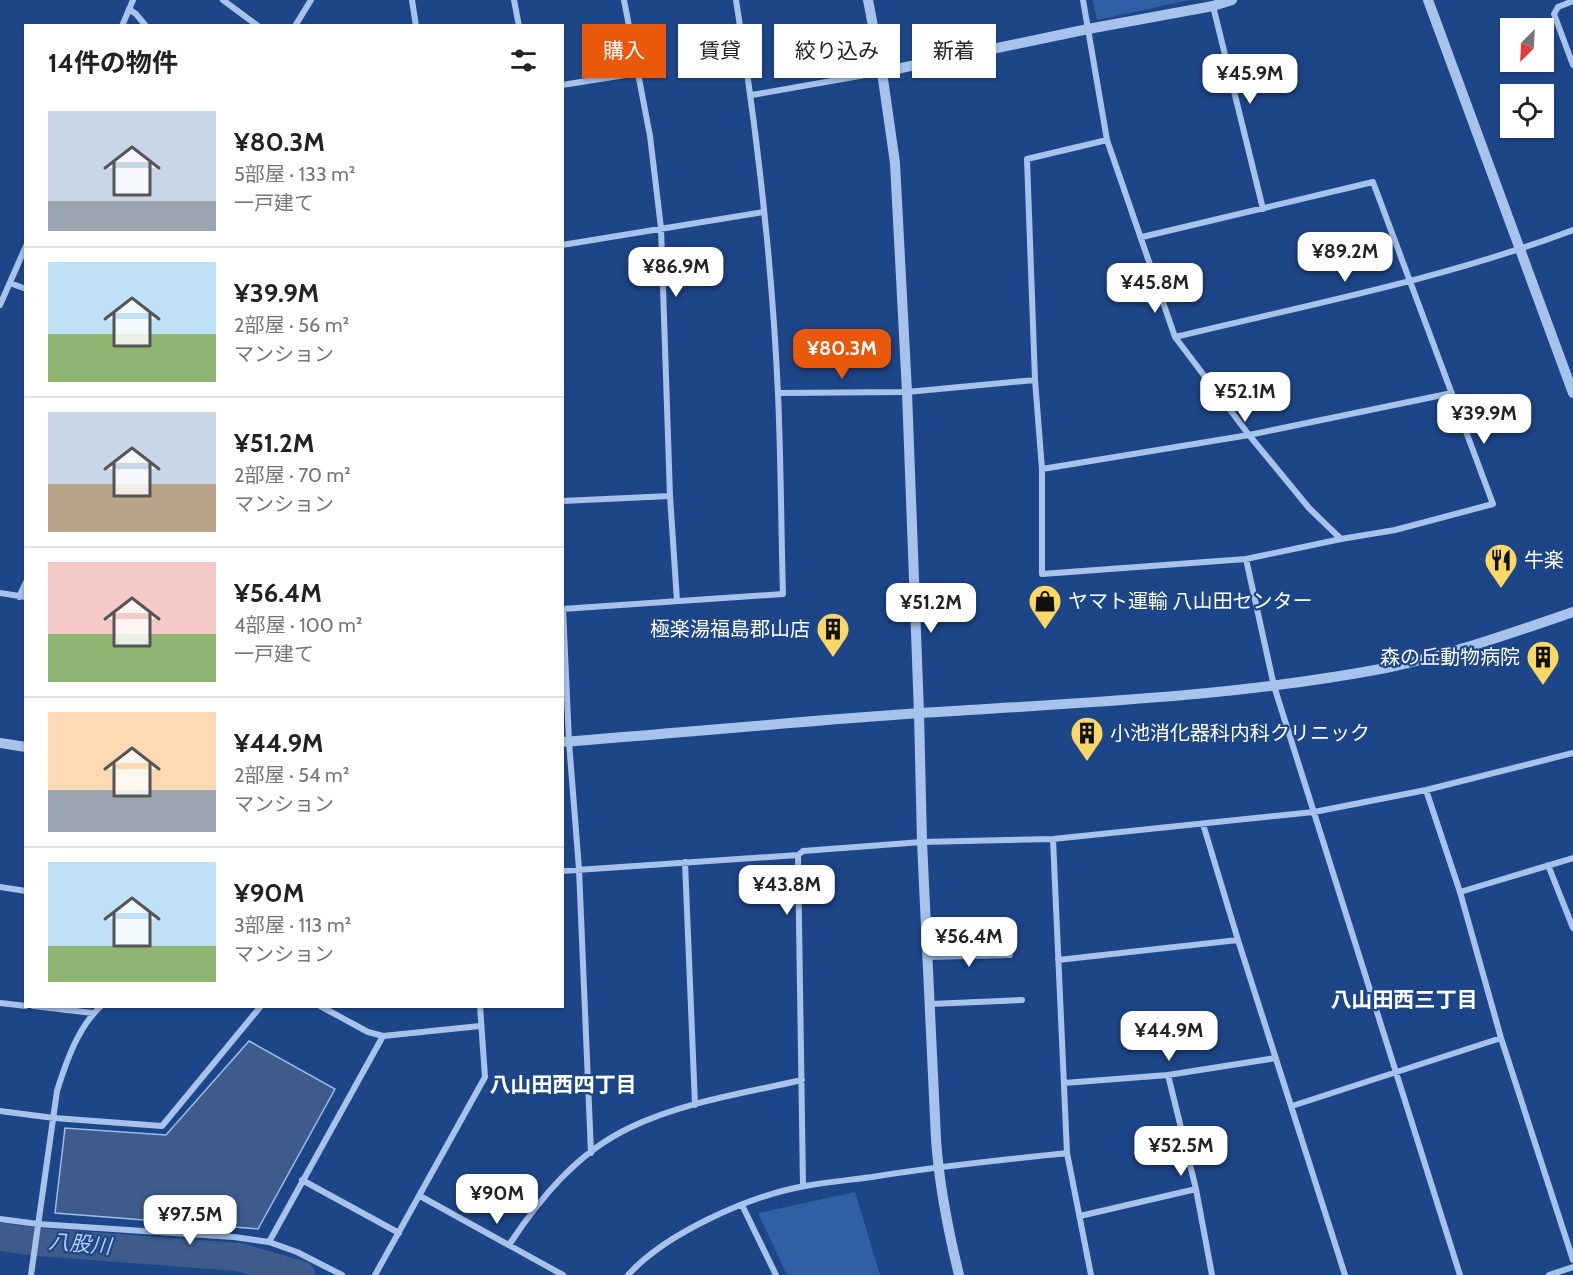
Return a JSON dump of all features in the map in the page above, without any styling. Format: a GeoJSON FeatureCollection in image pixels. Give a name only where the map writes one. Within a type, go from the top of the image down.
{"type":"FeatureCollection","features":[{"type":"Feature","properties":{"kind":"street"},"geometry":{"type":"LineString","coordinates":[[123,24],[133,0]]}},
{"type":"Feature","properties":{"kind":"street"},"geometry":{"type":"LineString","coordinates":[[223,0],[255,24]]}},
{"type":"Feature","properties":{"kind":"street"},"geometry":{"type":"LineString","coordinates":[[296,24],[311,0]]}},
{"type":"Feature","properties":{"kind":"street"},"geometry":{"type":"LineString","coordinates":[[412,0],[416,24]]}},
{"type":"Feature","properties":{"kind":"street"},"geometry":{"type":"LineString","coordinates":[[514,0],[519,24]]}},
{"type":"Feature","properties":{"kind":"street"},"geometry":{"type":"LineString","coordinates":[[624,0],[629,24]]}},
{"type":"Feature","properties":{"kind":"street"},"geometry":{"type":"LineString","coordinates":[[564,609],[783,594],[778,393],[765,212],[752,95],[736,0]]}},
{"type":"Feature","properties":{"kind":"street"},"geometry":{"type":"LineString","coordinates":[[868,0],[873,24]]}},
{"type":"Feature","properties":{"kind":"street"},"geometry":{"type":"LineString","coordinates":[[1083,0],[1107,140],[1175,337],[1249,435],[1310,508],[1341,538]]}},
{"type":"Feature","properties":{"kind":"street"},"geometry":{"type":"LineString","coordinates":[[900,68],[1088,29],[1213,6],[1232,0]]}},
{"type":"Feature","properties":{"kind":"street"},"geometry":{"type":"LineString","coordinates":[[1428,0],[1573,393]]}},
{"type":"Feature","properties":{"kind":"street"},"geometry":{"type":"LineString","coordinates":[[1573,1],[1558,7],[1554,14],[1573,65]]}},
{"type":"Feature","properties":{"kind":"street"},"geometry":{"type":"LineString","coordinates":[[1213,6],[1263,209]]}},
{"type":"Feature","properties":{"kind":"street"},"geometry":{"type":"LineString","coordinates":[[129,9],[144,24]]}},
{"type":"Feature","properties":{"kind":"street"},"geometry":{"type":"LineString","coordinates":[[564,85],[606,78]]}},
{"type":"Feature","properties":{"kind":"street"},"geometry":{"type":"LineString","coordinates":[[639,78],[650,136],[661,228],[670,496],[677,601]]}},
{"type":"Feature","properties":{"kind":"street"},"geometry":{"type":"LineString","coordinates":[[752,95],[848,78]]}},
{"type":"Feature","properties":{"kind":"street"},"geometry":{"type":"LineString","coordinates":[[883,78],[895,163],[907,392],[922,842],[938,1166],[959,1275]]}},
{"type":"Feature","properties":{"kind":"street"},"geometry":{"type":"LineString","coordinates":[[1107,140],[1027,159],[1035,380],[1042,470],[1042,574],[1246,559],[1341,538],[1395,530],[1493,504],[1373,182],[1142,237]]}},
{"type":"Feature","properties":{"kind":"street"},"geometry":{"type":"LineString","coordinates":[[564,245],[765,212]]}},
{"type":"Feature","properties":{"kind":"street"},"geometry":{"type":"LineString","coordinates":[[1175,337],[1410,280],[1521,250],[1573,230]]}},
{"type":"Feature","properties":{"kind":"street"},"geometry":{"type":"LineString","coordinates":[[0,305],[24,251]]}},
{"type":"Feature","properties":{"kind":"street"},"geometry":{"type":"LineString","coordinates":[[10,283],[24,288]]}},
{"type":"Feature","properties":{"kind":"street"},"geometry":{"type":"LineString","coordinates":[[778,393],[907,392],[1035,380]]}},
{"type":"Feature","properties":{"kind":"street"},"geometry":{"type":"LineString","coordinates":[[1042,470],[1249,435],[1452,393]]}},
{"type":"Feature","properties":{"kind":"street"},"geometry":{"type":"LineString","coordinates":[[564,501],[670,496]]}},
{"type":"Feature","properties":{"kind":"street"},"geometry":{"type":"LineString","coordinates":[[1246,559],[1274,686],[1460,1275]]}},
{"type":"Feature","properties":{"kind":"street"},"geometry":{"type":"LineString","coordinates":[[0,593],[22,597]]}},
{"type":"Feature","properties":{"kind":"street"},"geometry":{"type":"LineString","coordinates":[[566,742],[919,713],[1171,697],[1274,686],[1388,667],[1483,643],[1573,612]]}},
{"type":"Feature","properties":{"kind":"street"},"geometry":{"type":"LineString","coordinates":[[564,653],[566,742],[579,869],[591,1153]]}},
{"type":"Feature","properties":{"kind":"street"},"geometry":{"type":"LineString","coordinates":[[0,743],[24,747]]}},
{"type":"Feature","properties":{"kind":"street"},"geometry":{"type":"LineString","coordinates":[[564,871],[798,855],[803,851],[922,842],[1053,839],[1314,812],[1426,790],[1573,753]]}},
{"type":"Feature","properties":{"kind":"street"},"geometry":{"type":"LineString","coordinates":[[1426,790],[1460,892],[1501,1038],[1573,1260]]}},
{"type":"Feature","properties":{"kind":"street"},"geometry":{"type":"LineString","coordinates":[[1203,824],[1345,1275]]}},
{"type":"Feature","properties":{"kind":"street"},"geometry":{"type":"LineString","coordinates":[[1053,839],[1067,1154],[1091,1275]]}},
{"type":"Feature","properties":{"kind":"street"},"geometry":{"type":"LineString","coordinates":[[798,855],[803,1186]]}},
{"type":"Feature","properties":{"kind":"street"},"geometry":{"type":"LineString","coordinates":[[1460,892],[1573,858]]}},
{"type":"Feature","properties":{"kind":"street"},"geometry":{"type":"LineString","coordinates":[[684,862],[695,1105]]}},
{"type":"Feature","properties":{"kind":"street"},"geometry":{"type":"LineString","coordinates":[[1548,865],[1573,928]]}},
{"type":"Feature","properties":{"kind":"street"},"geometry":{"type":"LineString","coordinates":[[0,886],[24,891]]}},
{"type":"Feature","properties":{"kind":"street"},"geometry":{"type":"LineString","coordinates":[[1058,960],[1238,940]]}},
{"type":"Feature","properties":{"kind":"street"},"geometry":{"type":"LineString","coordinates":[[928,957],[1010,955]]}},
{"type":"Feature","properties":{"kind":"street"},"geometry":{"type":"LineString","coordinates":[[930,1005],[1022,1000]]}},
{"type":"Feature","properties":{"kind":"street"},"geometry":{"type":"LineString","coordinates":[[0,1003],[24,1006]]}},
{"type":"Feature","properties":{"kind":"street"},"geometry":{"type":"LineString","coordinates":[[50,1008],[93,1013]]}},
{"type":"Feature","properties":{"kind":"street"},"geometry":{"type":"LineString","coordinates":[[31,1275],[57,1091],[66,1061],[93,1013],[99,1008]]}},
{"type":"Feature","properties":{"kind":"street"},"geometry":{"type":"LineString","coordinates":[[0,1112],[162,1126],[259,1008]]}},
{"type":"Feature","properties":{"kind":"street"},"geometry":{"type":"LineString","coordinates":[[324,1008],[368,1032],[383,1036],[480,1026]]}},
{"type":"Feature","properties":{"kind":"street"},"geometry":{"type":"LineString","coordinates":[[375,1275],[485,1077],[480,1008]]}},
{"type":"Feature","properties":{"kind":"street"},"geometry":{"type":"LineString","coordinates":[[269,1242],[383,1036]]}},
{"type":"Feature","properties":{"kind":"street"},"geometry":{"type":"LineString","coordinates":[[1292,1106],[1501,1038]]}},
{"type":"Feature","properties":{"kind":"street"},"geometry":{"type":"LineString","coordinates":[[1064,1083],[1168,1075],[1276,1058]]}},
{"type":"Feature","properties":{"kind":"street"},"geometry":{"type":"LineString","coordinates":[[1168,1075],[1196,1189],[1212,1275]]}},
{"type":"Feature","properties":{"kind":"street"},"geometry":{"type":"LineString","coordinates":[[509,1245],[536,1205],[554,1184],[591,1153],[629,1128],[695,1105],[802,1080]]}},
{"type":"Feature","properties":{"kind":"street"},"geometry":{"type":"LineString","coordinates":[[628,1275],[653,1252],[680,1234],[742,1205],[803,1186],[938,1166],[1067,1154]]}},
{"type":"Feature","properties":{"kind":"street"},"geometry":{"type":"LineString","coordinates":[[302,1180],[399,1233]]}},
{"type":"Feature","properties":{"kind":"street"},"geometry":{"type":"LineString","coordinates":[[1080,1216],[1196,1189]]}},
{"type":"Feature","properties":{"kind":"street"},"geometry":{"type":"LineString","coordinates":[[420,1196],[563,1275]]}},
{"type":"Feature","properties":{"kind":"street"},"geometry":{"type":"LineString","coordinates":[[742,1205],[776,1275]]}},
{"type":"Feature","properties":{"kind":"street"},"geometry":{"type":"LineString","coordinates":[[0,1219],[38,1224],[222,1236],[269,1242],[297,1252],[342,1275]]}},
{"type":"Feature","properties":{"kind":"street"},"geometry":{"type":"LineString","coordinates":[[1550,1275],[1573,1267]]}},
{"type":"Feature","properties":{"kind":"shaded area"},"geometry":{"type":"Polygon","coordinates":[[[1093,0],[1190,0],[1097,20],[1093,0]]]}},
{"type":"Feature","properties":{"kind":"shaded area"},"geometry":{"type":"Polygon","coordinates":[[[249,1041],[335,1089],[258,1229],[55,1213],[65,1128],[166,1135],[249,1041]]]}},
{"type":"Feature","properties":{"kind":"shaded area"},"geometry":{"type":"Polygon","coordinates":[[[855,1192],[880,1275],[787,1275],[758,1213],[855,1192]]]}},
{"type":"Feature","properties":{"kind":"waterway","name":"八股川"},"geometry":{"type":"LineString","coordinates":[[0,1237],[38,1242],[239,1257],[301,1275]]}},
{"type":"Feature","properties":{"kind":"place","name":"牛楽"},"geometry":{"type":"Point","coordinates":[1501,589]}},
{"type":"Feature","properties":{"kind":"place","name":"ヤマト運輸 八山田センター"},"geometry":{"type":"Point","coordinates":[1045,630]}},
{"type":"Feature","properties":{"kind":"place","name":"極楽湯福島郡山店"},"geometry":{"type":"Point","coordinates":[833,658]}},
{"type":"Feature","properties":{"kind":"place","name":"森の丘動物病院"},"geometry":{"type":"Point","coordinates":[1543,686]}},
{"type":"Feature","properties":{"kind":"place","name":"小池消化器科内科クリニック"},"geometry":{"type":"Point","coordinates":[1087,762]}},
{"type":"Feature","properties":{"kind":"district","name":"八山田西三丁目"},"geometry":{"type":"Point","coordinates":[1404,1000]}},
{"type":"Feature","properties":{"kind":"district","name":"八山田西四丁目"},"geometry":{"type":"Point","coordinates":[563,1085]}}]}
